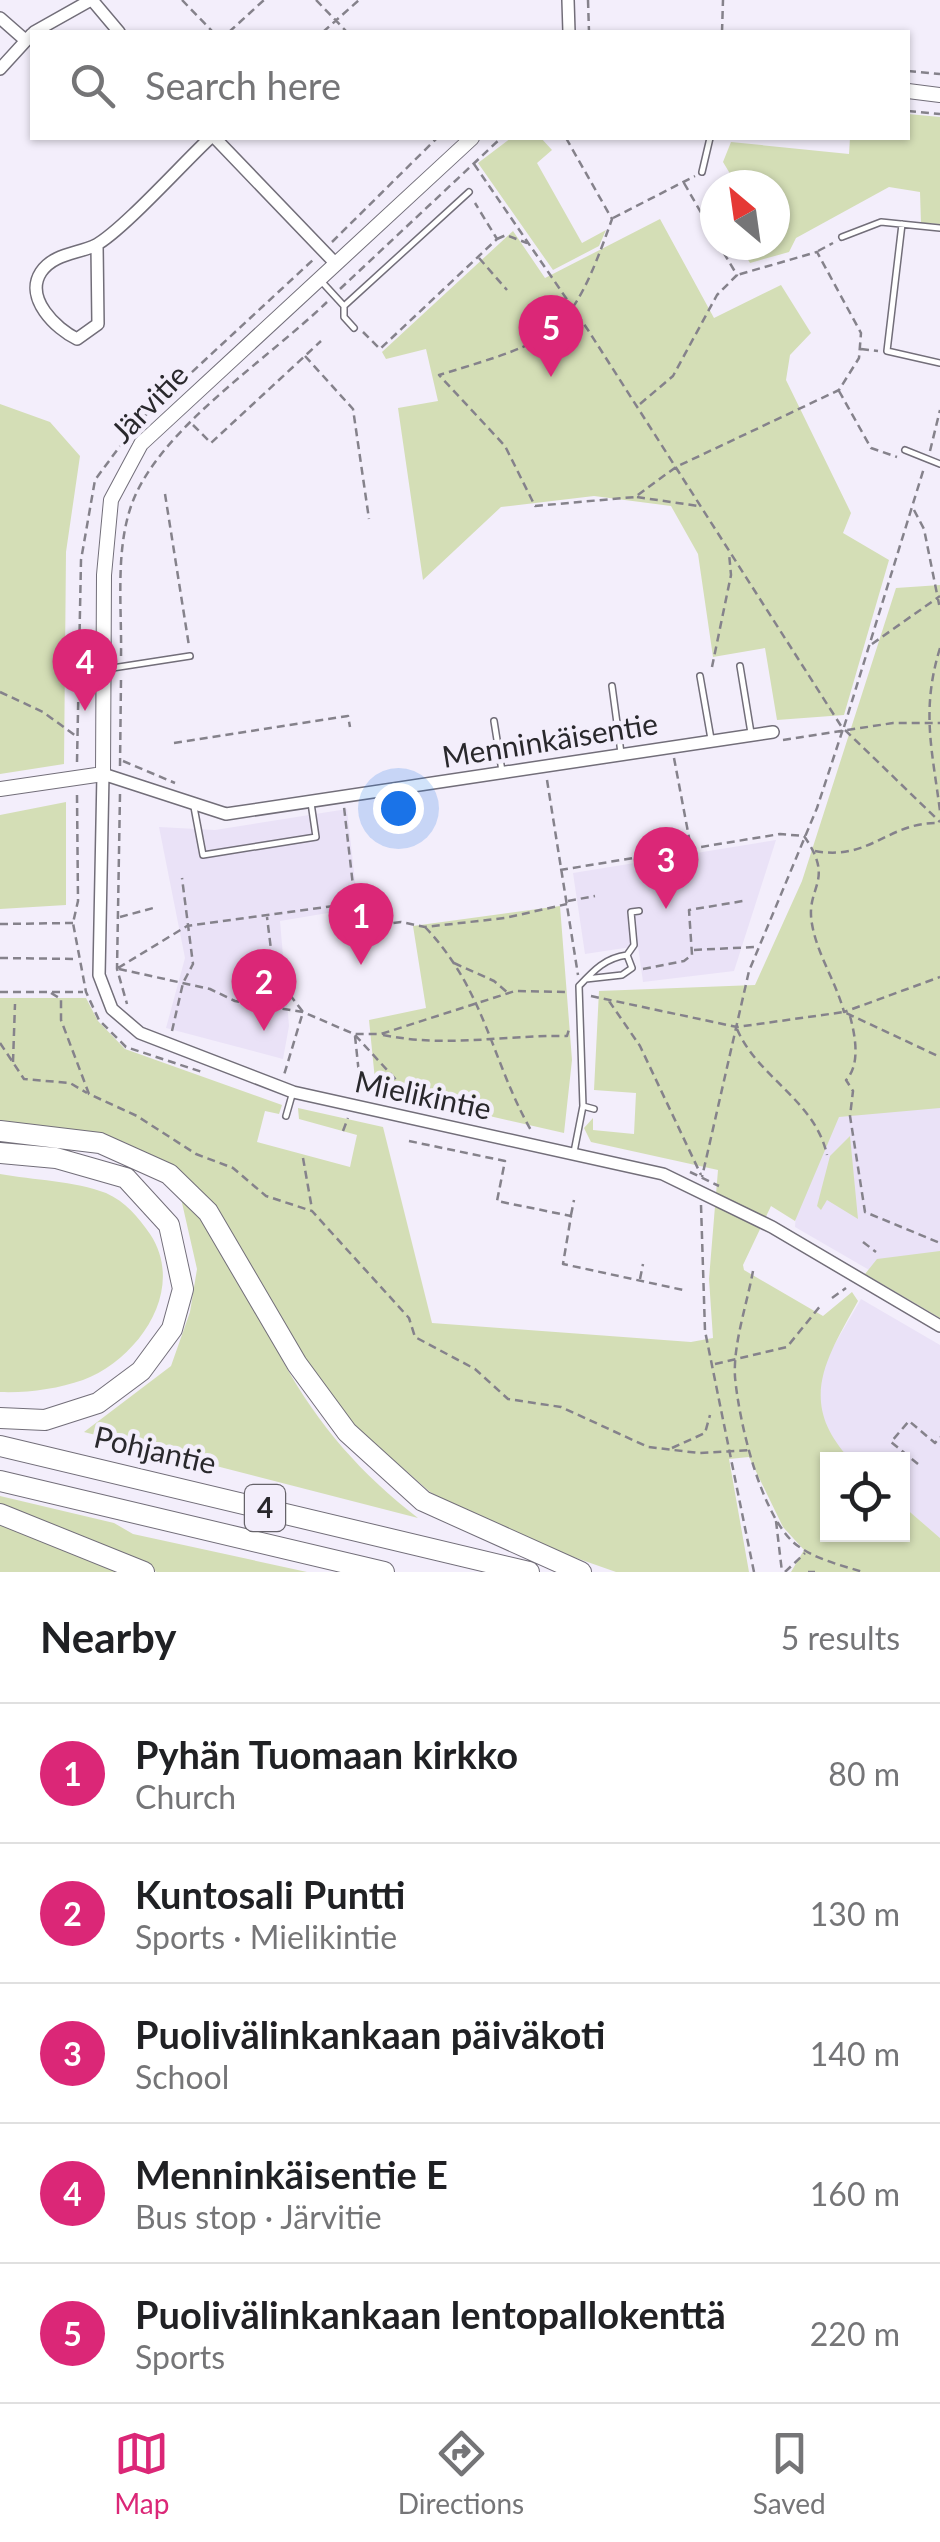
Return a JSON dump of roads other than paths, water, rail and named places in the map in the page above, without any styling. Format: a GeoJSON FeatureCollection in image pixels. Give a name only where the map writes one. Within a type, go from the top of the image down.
{"type":"FeatureCollection","features":[{"type":"Feature","properties":{"kind":"highway"},"geometry":{"type":"LineString","coordinates":[[0,1131],[100,1143],[169,1174],[208,1212],[298,1364],[347,1432],[422,1501],[580,1572]]}},
{"type":"Feature","properties":{"kind":"highway"},"geometry":{"type":"LineString","coordinates":[[0,1152],[56,1158],[126,1178],[169,1224],[184,1289],[172,1329],[141,1370],[98,1403],[45,1420],[0,1418]]}},
{"type":"Feature","properties":{"kind":"highway","name":"Pohjantie"},"geometry":{"type":"LineString","coordinates":[[0,1446],[529,1572]]}},
{"type":"Feature","properties":{"kind":"highway","name":"4"},"geometry":{"type":"LineString","coordinates":[[0,1481],[384,1572]]}},
{"type":"Feature","properties":{"kind":"highway"},"geometry":{"type":"LineString","coordinates":[[0,1514],[144,1572]]}},
{"type":"Feature","properties":{"kind":"street"},"geometry":{"type":"LineString","coordinates":[[39,30],[91,0],[117,30]]}},
{"type":"Feature","properties":{"kind":"street"},"geometry":{"type":"LineString","coordinates":[[568,0],[569,30]]}},
{"type":"Feature","properties":{"kind":"street"},"geometry":{"type":"LineString","coordinates":[[0,18],[30,35],[0,69]]}},
{"type":"Feature","properties":{"kind":"street"},"geometry":{"type":"LineString","coordinates":[[910,91],[940,94]]}},
{"type":"Feature","properties":{"kind":"street"},"geometry":{"type":"LineString","coordinates":[[97,244],[98,324],[77,339],[50,319],[38,299],[36,284],[42,270],[55,260],[97,244],[210,140]]}},
{"type":"Feature","properties":{"kind":"street"},"geometry":{"type":"LineString","coordinates":[[214,140],[336,264]]}},
{"type":"Feature","properties":{"kind":"street","name":"Järvitie"},"geometry":{"type":"LineString","coordinates":[[103,774],[104,575],[111,500],[123,472],[141,444],[470,140]]}},
{"type":"Feature","properties":{"kind":"street","name":"Menninkäisentie"},"geometry":{"type":"LineString","coordinates":[[103,774],[194,807],[226,814],[773,732]]}},
{"type":"Feature","properties":{"kind":"street"},"geometry":{"type":"LineString","coordinates":[[0,789],[103,774]]}},
{"type":"Feature","properties":{"kind":"street","name":"Mielikintie"},"geometry":{"type":"LineString","coordinates":[[103,774],[99,975],[112,1009],[140,1034],[292,1092],[702,1182],[940,1326]]}},
{"type":"Feature","properties":{"kind":"lane"},"geometry":{"type":"LineString","coordinates":[[702,170],[710,140]]}},
{"type":"Feature","properties":{"kind":"lane"},"geometry":{"type":"LineString","coordinates":[[344,306],[468,192]]}},
{"type":"Feature","properties":{"kind":"lane"},"geometry":{"type":"LineString","coordinates":[[842,238],[881,222],[940,228]]}},
{"type":"Feature","properties":{"kind":"lane"},"geometry":{"type":"LineString","coordinates":[[902,224],[887,351],[940,364]]}},
{"type":"Feature","properties":{"kind":"lane"},"geometry":{"type":"LineString","coordinates":[[320,280],[344,306],[344,317],[354,328]]}},
{"type":"Feature","properties":{"kind":"lane"},"geometry":{"type":"LineString","coordinates":[[905,450],[940,464]]}},
{"type":"Feature","properties":{"kind":"lane"},"geometry":{"type":"LineString","coordinates":[[103,669],[190,656]]}},
{"type":"Feature","properties":{"kind":"lane"},"geometry":{"type":"LineString","coordinates":[[740,666],[751,736]]}},
{"type":"Feature","properties":{"kind":"lane"},"geometry":{"type":"LineString","coordinates":[[700,676],[711,742]]}},
{"type":"Feature","properties":{"kind":"lane"},"geometry":{"type":"LineString","coordinates":[[612,686],[622,756]]}},
{"type":"Feature","properties":{"kind":"lane"},"geometry":{"type":"LineString","coordinates":[[494,720],[502,774]]}},
{"type":"Feature","properties":{"kind":"lane"},"geometry":{"type":"LineString","coordinates":[[194,807],[202,856],[316,836],[311,802]]}},
{"type":"Feature","properties":{"kind":"lane"},"geometry":{"type":"LineString","coordinates":[[574,1155],[583,1106],[578,993],[586,979],[609,958],[627,955],[634,945],[631,912],[639,911]]}},
{"type":"Feature","properties":{"kind":"lane"},"geometry":{"type":"LineString","coordinates":[[586,979],[622,975],[632,968],[627,955]]}},
{"type":"Feature","properties":{"kind":"lane"},"geometry":{"type":"LineString","coordinates":[[286,1116],[292,1092]]}},
{"type":"Feature","properties":{"kind":"lane"},"geometry":{"type":"LineString","coordinates":[[583,1106],[594,1109]]}},
{"type":"Feature","properties":{"kind":"place","name":"Puolivälinkankaan lentopallokenttä"},"geometry":{"type":"Point","coordinates":[551,377]}},
{"type":"Feature","properties":{"kind":"place","name":"Menninkäisentie E"},"geometry":{"type":"Point","coordinates":[85,711]}},
{"type":"Feature","properties":{"kind":"place","name":"Puolivälinkankaan päiväkoti"},"geometry":{"type":"Point","coordinates":[666,909]}},
{"type":"Feature","properties":{"kind":"place","name":"Pyhän Tuomaan kirkko"},"geometry":{"type":"Point","coordinates":[361,965]}},
{"type":"Feature","properties":{"kind":"place","name":"Kuntosali Puntti"},"geometry":{"type":"Point","coordinates":[264,1031]}}]}
